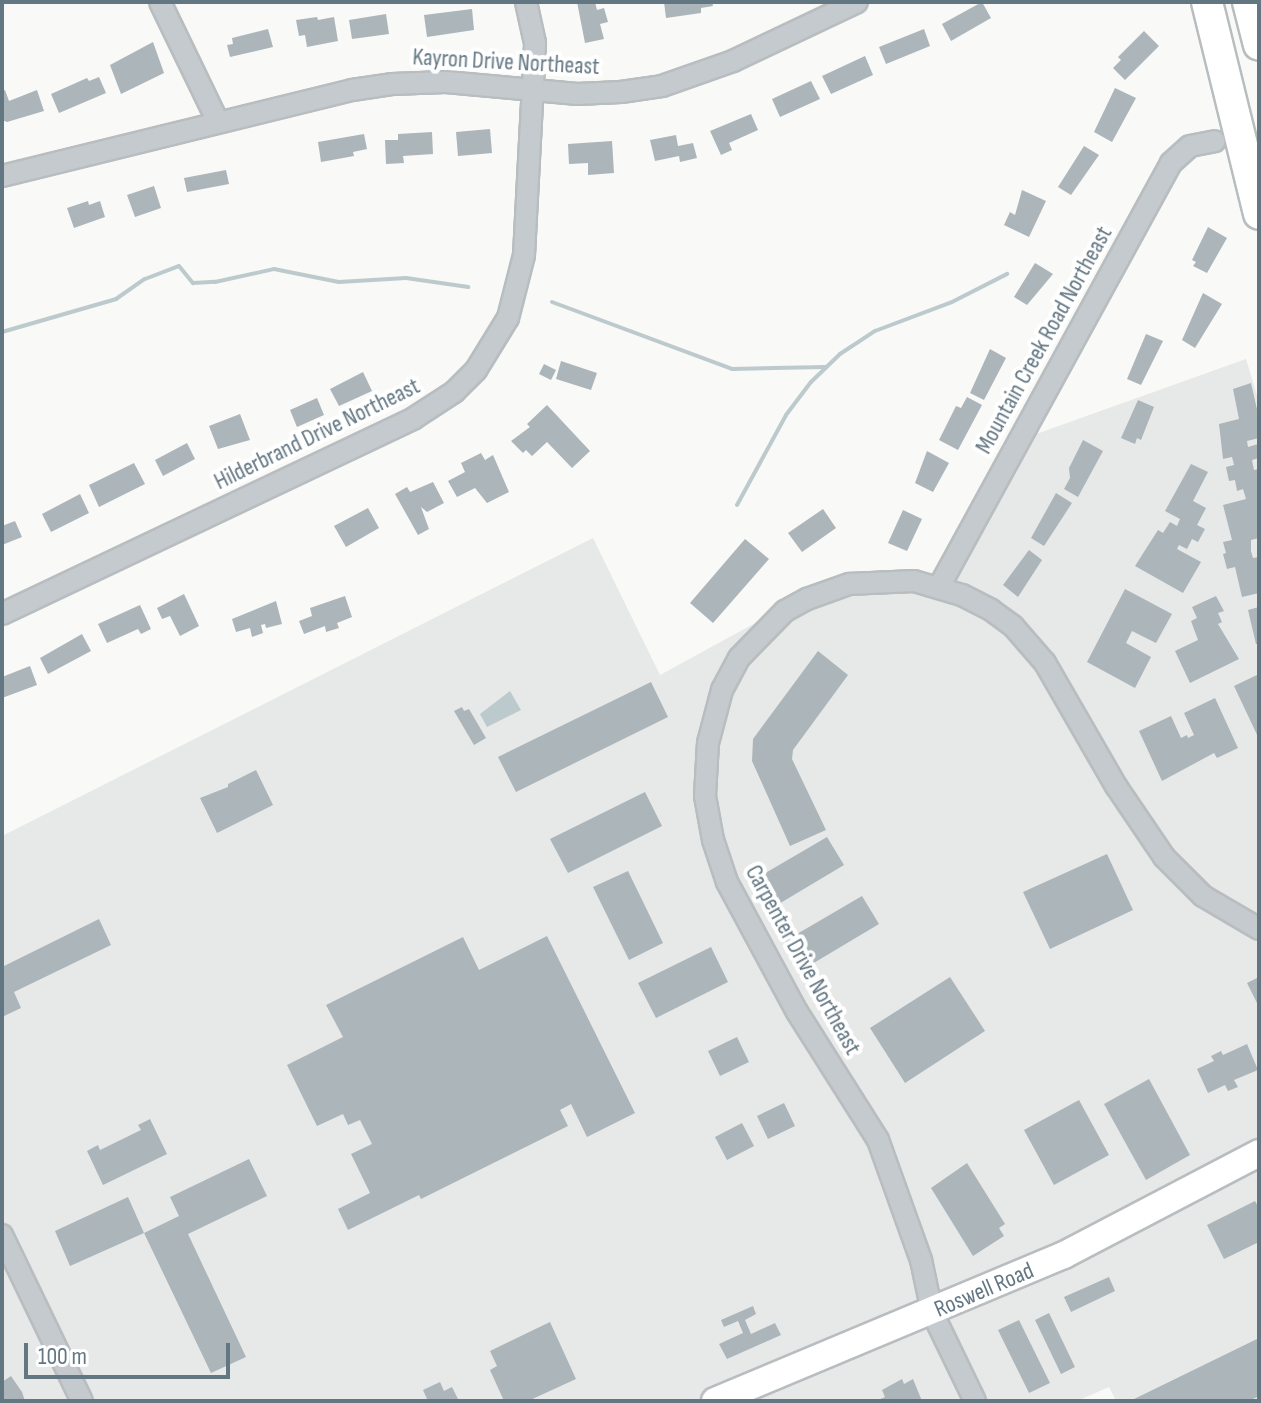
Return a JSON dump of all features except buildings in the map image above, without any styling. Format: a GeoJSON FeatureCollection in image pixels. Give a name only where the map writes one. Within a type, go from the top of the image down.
{"type":"FeatureCollection","features":[{"type":"Feature","properties":{"kind":"highway"},"geometry":{"type":"LineString","coordinates":[[1207,2],[1259,214]]}},
{"type":"Feature","properties":{"kind":"highway"},"geometry":{"type":"LineString","coordinates":[[1248,2],[1259,45]]}},
{"type":"Feature","properties":{"kind":"main road","name":"Roswell Road"},"geometry":{"type":"LineString","coordinates":[[715,1401],[1064,1255],[1254,1152]]}},
{"type":"Feature","properties":{"kind":"street"},"geometry":{"type":"LineString","coordinates":[[160,2],[218,122]]}},
{"type":"Feature","properties":{"kind":"street","name":"Hilderbrand Drive Northeast"},"geometry":{"type":"LineString","coordinates":[[2,614],[414,418],[465,381],[494,345],[518,289],[524,255],[535,43],[526,2]]}},
{"type":"Feature","properties":{"kind":"street","name":"Kayron Drive Northeast"},"geometry":{"type":"LineString","coordinates":[[2,176],[218,122],[392,84],[446,82],[577,94],[662,86],[733,61],[857,2]]}},
{"type":"Feature","properties":{"kind":"street","name":"Mountain Creek Road Northeast"},"geometry":{"type":"LineString","coordinates":[[939,587],[1171,163],[1190,146],[1215,141]]}},
{"type":"Feature","properties":{"kind":"street","name":"Carpenter Drive Northeast"},"geometry":{"type":"LineString","coordinates":[[975,1401],[932,1312],[921,1260],[878,1140],[797,1012],[727,882],[713,840],[705,796],[708,743],[722,690],[739,658],[768,625],[807,599],[849,584],[892,579],[939,587],[991,610],[1031,645],[1164,857],[1193,888],[1259,929]]}},
{"type":"Feature","properties":{"kind":"street"},"geometry":{"type":"LineString","coordinates":[[2,1235],[82,1401]]}},
{"type":"Feature","properties":{"kind":"shaded area"},"geometry":{"type":"Polygon","coordinates":[[[1246,359],[1259,402],[1259,1401],[1116,1401],[1109,1387],[1077,1401],[2,1401],[2,836],[593,538],[660,675],[834,580],[951,573],[1008,444],[1246,359]]]}},
{"type":"Feature","properties":{"kind":"shaded area"},"geometry":{"type":"Polygon","coordinates":[[[510,691],[521,710],[487,727],[480,714],[510,691]]]}},
{"type":"Feature","properties":{"kind":"waterway"},"geometry":{"type":"LineString","coordinates":[[2,332],[116,299],[145,279],[179,266],[193,283],[215,282],[274,269],[339,282],[406,278],[468,287]]}},
{"type":"Feature","properties":{"kind":"waterway"},"geometry":{"type":"LineString","coordinates":[[737,505],[786,415],[811,382],[840,354],[875,331],[952,302],[1007,274]]}},
{"type":"Feature","properties":{"kind":"waterway"},"geometry":{"type":"LineString","coordinates":[[552,302],[732,369],[825,367]]}}]}
